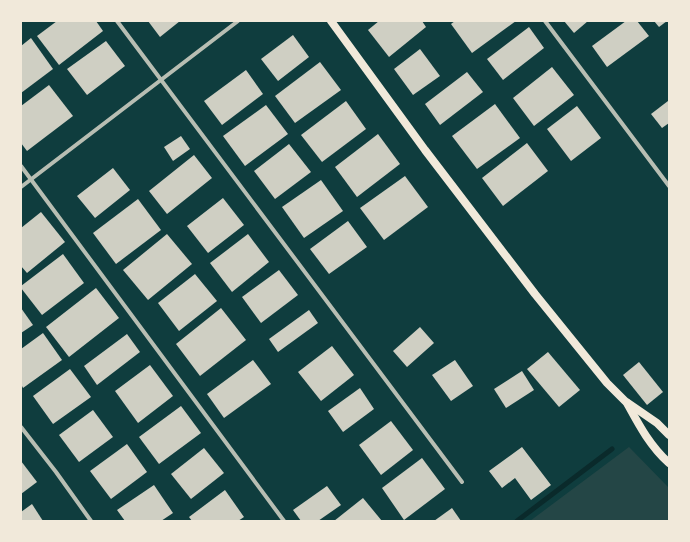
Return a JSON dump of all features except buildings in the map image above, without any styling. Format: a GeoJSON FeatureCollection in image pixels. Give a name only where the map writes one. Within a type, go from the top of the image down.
{"type":"FeatureCollection","features":[{"type":"Feature","properties":{"kind":"main road"},"geometry":{"type":"LineString","coordinates":[[331,21],[425,150],[535,294],[607,383],[625,401],[657,423],[669,435]]}},
{"type":"Feature","properties":{"kind":"main road"},"geometry":{"type":"LineString","coordinates":[[625,401],[644,435],[660,455],[669,463]]}},
{"type":"Feature","properties":{"kind":"street"},"geometry":{"type":"LineString","coordinates":[[117,21],[462,482]]}},
{"type":"Feature","properties":{"kind":"street"},"geometry":{"type":"LineString","coordinates":[[21,187],[238,21]]}},
{"type":"Feature","properties":{"kind":"street"},"geometry":{"type":"LineString","coordinates":[[545,21],[669,186]]}},
{"type":"Feature","properties":{"kind":"street"},"geometry":{"type":"LineString","coordinates":[[21,166],[284,521]]}},
{"type":"Feature","properties":{"kind":"street"},"geometry":{"type":"LineString","coordinates":[[21,427],[91,521]]}},
{"type":"Feature","properties":{"kind":"shaded area"},"geometry":{"type":"Polygon","coordinates":[[[629,447],[669,488],[669,521],[530,521],[629,447]]]}},
{"type":"Feature","properties":{"kind":"waterway"},"geometry":{"type":"LineString","coordinates":[[517,521],[612,449]]}}]}
